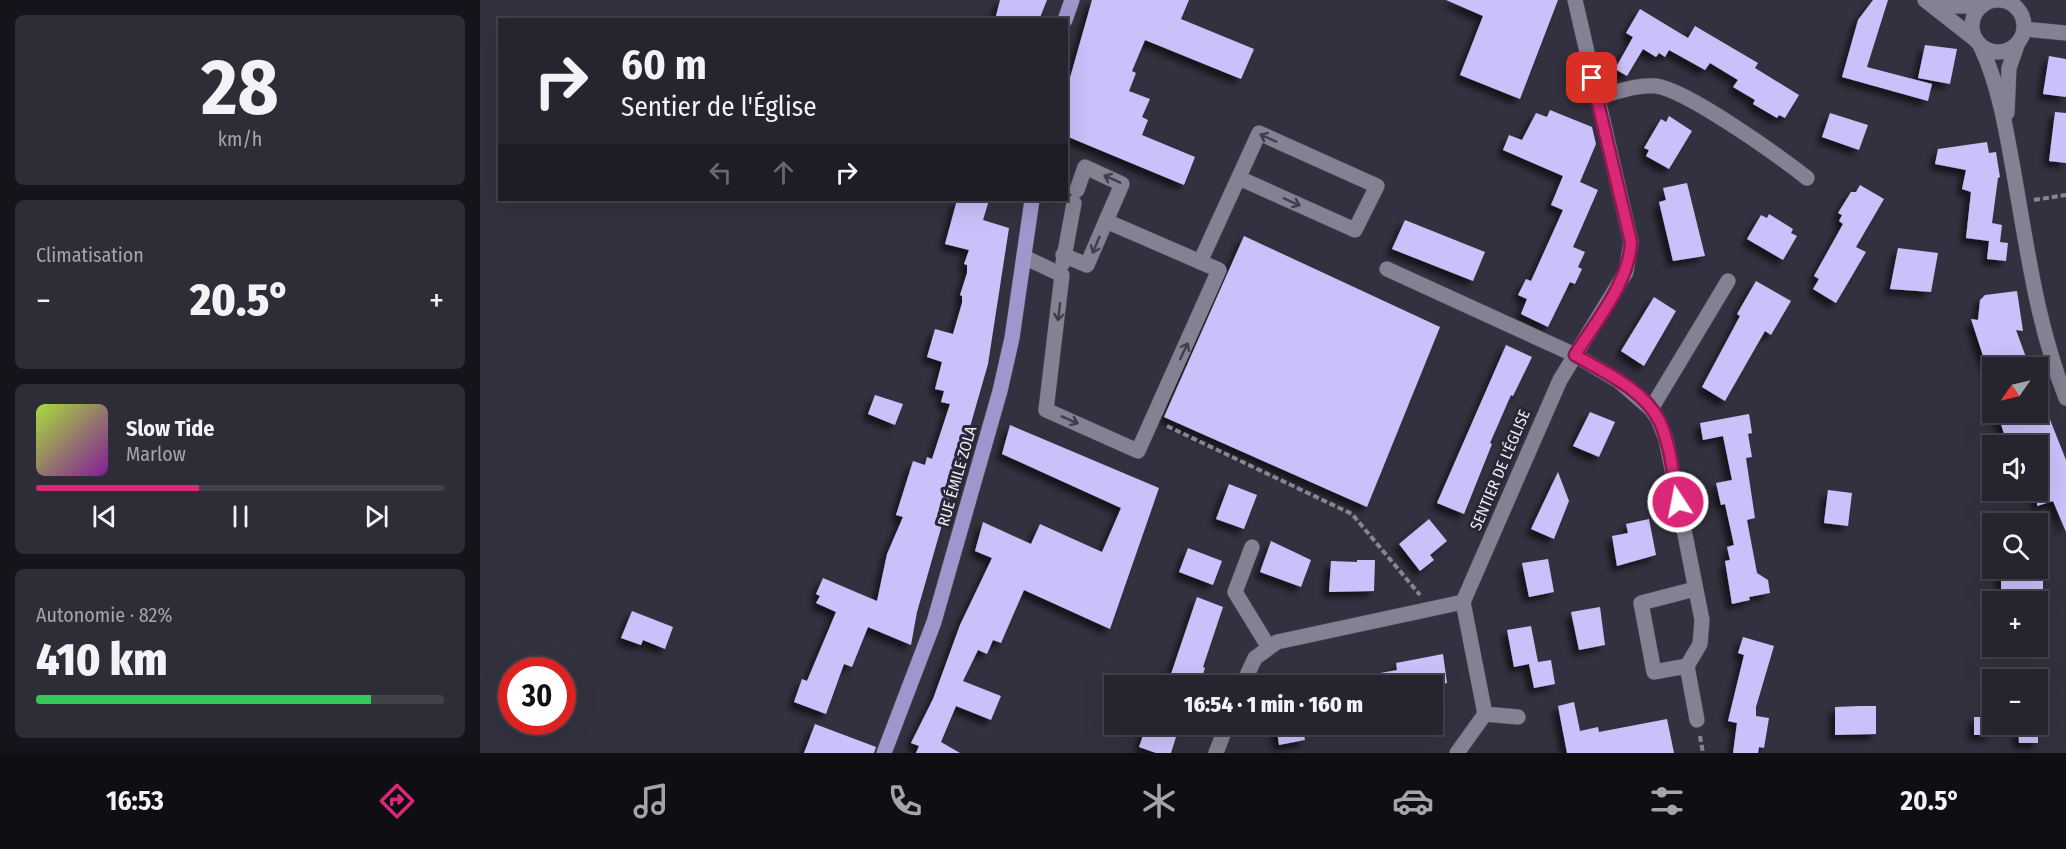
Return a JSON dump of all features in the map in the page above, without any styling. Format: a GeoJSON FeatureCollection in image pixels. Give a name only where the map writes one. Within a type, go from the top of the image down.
{"type":"FeatureCollection","features":[{"type":"Feature","properties":{"kind":"main road"},"geometry":{"type":"LineString","coordinates":[[1066,18],[1071,0]]}},
{"type":"Feature","properties":{"kind":"main road","name":"RUE ÉMILE ZOLA"},"geometry":{"type":"LineString","coordinates":[[884,753],[934,622],[1000,391],[1012,338],[1032,201]]}},
{"type":"Feature","properties":{"kind":"street","name":"SENTIER DE L'ÉGLISE"},"geometry":{"type":"LineString","coordinates":[[1463,602],[1552,396],[1626,272],[1631,253],[1631,242],[1575,0]]}},
{"type":"Feature","properties":{"kind":"street"},"geometry":{"type":"LineString","coordinates":[[1925,0],[1978,43],[1997,53],[2006,52],[2017,45]]}},
{"type":"Feature","properties":{"kind":"street"},"geometry":{"type":"LineString","coordinates":[[1930,0],[1950,6],[2006,1],[2017,8],[2023,22]]}},
{"type":"Feature","properties":{"kind":"street"},"geometry":{"type":"LineString","coordinates":[[2007,137],[2009,68],[2023,22],[2016,0]]}},
{"type":"Feature","properties":{"kind":"street"},"geometry":{"type":"LineString","coordinates":[[1985,3],[1972,24],[1993,80],[2007,137],[2042,327],[2066,398]]}},
{"type":"Feature","properties":{"kind":"street"},"geometry":{"type":"LineString","coordinates":[[2023,22],[2066,33]]}},
{"type":"Feature","properties":{"kind":"street"},"geometry":{"type":"LineString","coordinates":[[1597,97],[1648,87],[1676,92],[1774,152],[1807,178]]}},
{"type":"Feature","properties":{"kind":"street"},"geometry":{"type":"LineString","coordinates":[[1200,262],[1259,134],[1377,186],[1355,230],[1239,178]]}},
{"type":"Feature","properties":{"kind":"street"},"geometry":{"type":"LineString","coordinates":[[1063,255],[1087,265],[1106,221],[1122,184],[1085,167],[1075,196],[1063,255],[1046,410],[1138,451],[1219,270],[1106,221]]}},
{"type":"Feature","properties":{"kind":"street"},"geometry":{"type":"LineString","coordinates":[[1024,257],[1062,275]]}},
{"type":"Feature","properties":{"kind":"street"},"geometry":{"type":"LineString","coordinates":[[1387,269],[1575,355],[1619,381],[1651,408],[1666,439],[1702,632],[1687,666],[1697,720]]}},
{"type":"Feature","properties":{"kind":"street"},"geometry":{"type":"LineString","coordinates":[[1651,408],[1728,281]]}},
{"type":"Feature","properties":{"kind":"street"},"geometry":{"type":"LineString","coordinates":[[1252,547],[1235,592],[1268,646]]}},
{"type":"Feature","properties":{"kind":"street"},"geometry":{"type":"LineString","coordinates":[[1687,666],[1654,672],[1641,603],[1695,589]]}},
{"type":"Feature","properties":{"kind":"street"},"geometry":{"type":"LineString","coordinates":[[1246,675],[1250,665],[1268,646],[1463,602],[1485,714],[1457,753]]}},
{"type":"Feature","properties":{"kind":"street"},"geometry":{"type":"LineString","coordinates":[[1485,714],[1518,717]]}},
{"type":"Feature","properties":{"kind":"street"},"geometry":{"type":"LineString","coordinates":[[1216,753],[1223,735]]}},
{"type":"Feature","properties":{"kind":"path"},"geometry":{"type":"LineString","coordinates":[[2019,204],[2066,195]]}},
{"type":"Feature","properties":{"kind":"path"},"geometry":{"type":"LineString","coordinates":[[1158,422],[1352,514],[1432,609]]}},
{"type":"Feature","properties":{"kind":"building"},"geometry":{"type":"Polygon","coordinates":[[[1000,0],[1047,0],[1040,18],[996,18],[1000,0]]]}},
{"type":"Feature","properties":{"kind":"building"},"geometry":{"type":"Polygon","coordinates":[[[1092,0],[1189,0],[1181,19],[1254,49],[1241,79],[1145,40],[1132,71],[1136,73],[1129,91],[1150,99],[1142,117],[1148,120],[1142,135],[1195,157],[1184,185],[1068,137],[1068,85],[1092,0]]]}},
{"type":"Feature","properties":{"kind":"building"},"geometry":{"type":"Polygon","coordinates":[[[1446,0],[1558,0],[1520,99],[1460,75],[1483,16],[1446,0]]]}},
{"type":"Feature","properties":{"kind":"building"},"geometry":{"type":"Polygon","coordinates":[[[1873,0],[1888,0],[1867,67],[1932,84],[1928,101],[1842,77],[1858,20],[1873,0]]]}},
{"type":"Feature","properties":{"kind":"building"},"geometry":{"type":"Polygon","coordinates":[[[1640,9],[1688,38],[1695,26],[1758,63],[1755,68],[1799,95],[1785,118],[1779,115],[1777,118],[1753,104],[1755,100],[1733,87],[1738,80],[1710,63],[1705,70],[1669,50],[1665,57],[1659,53],[1656,57],[1643,49],[1627,76],[1615,69],[1633,37],[1626,33],[1640,9]]]}},
{"type":"Feature","properties":{"kind":"building"},"geometry":{"type":"Polygon","coordinates":[[[1925,45],[1957,49],[1950,84],[1918,78],[1925,45]]]}},
{"type":"Feature","properties":{"kind":"building"},"geometry":{"type":"Polygon","coordinates":[[[2049,56],[2066,59],[2066,97],[2043,94],[2049,56]]]}},
{"type":"Feature","properties":{"kind":"building"},"geometry":{"type":"Polygon","coordinates":[[[1550,110],[1592,127],[1596,144],[1580,182],[1598,190],[1573,247],[1585,252],[1578,267],[1582,269],[1575,284],[1570,282],[1548,327],[1521,314],[1527,299],[1518,295],[1526,279],[1531,281],[1563,210],[1551,205],[1563,176],[1503,150],[1509,135],[1522,140],[1536,113],[1547,117],[1550,110]]]}},
{"type":"Feature","properties":{"kind":"building"},"geometry":{"type":"Polygon","coordinates":[[[2055,112],[2066,113],[2066,163],[2049,161],[2055,112]]]}},
{"type":"Feature","properties":{"kind":"building"},"geometry":{"type":"Polygon","coordinates":[[[1830,113],[1868,125],[1859,150],[1822,137],[1830,113]]]}},
{"type":"Feature","properties":{"kind":"building"},"geometry":{"type":"Polygon","coordinates":[[[1669,116],[1692,131],[1669,169],[1646,156],[1649,150],[1644,148],[1661,119],[1666,122],[1669,116]]]}},
{"type":"Feature","properties":{"kind":"building"},"geometry":{"type":"Polygon","coordinates":[[[1987,142],[1989,153],[1996,152],[2000,177],[1992,223],[2002,225],[2000,242],[2008,243],[2006,261],[1987,259],[1989,241],[1966,238],[1971,192],[1962,189],[1966,170],[1935,164],[1938,149],[1987,142]]]}},
{"type":"Feature","properties":{"kind":"building"},"geometry":{"type":"Polygon","coordinates":[[[1687,183],[1705,256],[1673,261],[1659,202],[1666,200],[1663,188],[1687,183]]]}},
{"type":"Feature","properties":{"kind":"building"},"geometry":{"type":"Polygon","coordinates":[[[1860,185],[1884,199],[1856,247],[1866,252],[1836,303],[1813,289],[1819,279],[1814,276],[1843,224],[1839,221],[1842,215],[1838,213],[1851,192],[1856,192],[1860,185]]]}},
{"type":"Feature","properties":{"kind":"building"},"geometry":{"type":"Polygon","coordinates":[[[957,201],[989,201],[983,220],[1009,228],[988,364],[917,612],[911,645],[868,627],[852,667],[844,664],[826,714],[794,702],[802,679],[807,681],[836,612],[816,603],[820,596],[816,594],[823,578],[877,601],[887,554],[903,517],[896,515],[913,461],[925,465],[927,457],[932,459],[950,404],[941,402],[944,391],[935,389],[942,362],[927,357],[935,329],[953,334],[962,303],[960,295],[967,273],[967,265],[964,264],[969,250],[945,244],[957,201]]]}},
{"type":"Feature","properties":{"kind":"building"},"geometry":{"type":"Polygon","coordinates":[[[1769,214],[1793,229],[1791,233],[1797,236],[1783,260],[1747,239],[1761,215],[1767,218],[1769,214]]]}},
{"type":"Feature","properties":{"kind":"building"},"geometry":{"type":"Polygon","coordinates":[[[1405,220],[1485,252],[1473,281],[1392,249],[1405,220]]]}},
{"type":"Feature","properties":{"kind":"building"},"geometry":{"type":"Polygon","coordinates":[[[1244,236],[1440,327],[1367,507],[1164,417],[1244,236]]]}},
{"type":"Feature","properties":{"kind":"building"},"geometry":{"type":"Polygon","coordinates":[[[1898,248],[1938,253],[1931,292],[1890,289],[1898,248]]]}},
{"type":"Feature","properties":{"kind":"building"},"geometry":{"type":"Polygon","coordinates":[[[1756,281],[1791,301],[1771,335],[1765,331],[1725,401],[1702,387],[1740,316],[1737,314],[1756,281]]]}},
{"type":"Feature","properties":{"kind":"building"},"geometry":{"type":"Polygon","coordinates":[[[2017,291],[2023,331],[2016,330],[2026,357],[1983,357],[1971,319],[1978,320],[1980,300],[1985,295],[2017,291]]]}},
{"type":"Feature","properties":{"kind":"building"},"geometry":{"type":"Polygon","coordinates":[[[1654,297],[1676,311],[1644,366],[1621,351],[1654,297]]]}},
{"type":"Feature","properties":{"kind":"building"},"geometry":{"type":"Polygon","coordinates":[[[1506,345],[1532,357],[1513,396],[1511,395],[1490,443],[1492,444],[1464,514],[1437,503],[1506,345]]]}},
{"type":"Feature","properties":{"kind":"building"},"geometry":{"type":"Polygon","coordinates":[[[875,395],[903,404],[895,425],[868,414],[875,395]]]}},
{"type":"Feature","properties":{"kind":"building"},"geometry":{"type":"Polygon","coordinates":[[[1590,412],[1615,422],[1599,457],[1573,446],[1590,412]]]}},
{"type":"Feature","properties":{"kind":"building"},"geometry":{"type":"Polygon","coordinates":[[[1749,414],[1752,433],[1748,434],[1752,457],[1746,458],[1755,518],[1747,520],[1757,573],[1768,580],[1770,593],[1749,597],[1750,600],[1732,604],[1725,561],[1730,560],[1727,547],[1734,545],[1725,504],[1721,505],[1716,483],[1732,480],[1723,436],[1703,440],[1700,423],[1749,414]]]}},
{"type":"Feature","properties":{"kind":"building"},"geometry":{"type":"Polygon","coordinates":[[[2048,415],[2066,460],[2066,532],[2053,501],[2037,506],[2037,501],[2048,501],[2048,435],[2004,435],[2001,423],[2048,423],[2048,415]]]}},
{"type":"Feature","properties":{"kind":"building"},"geometry":{"type":"Polygon","coordinates":[[[1010,425],[1159,488],[1110,629],[1024,590],[1001,643],[993,640],[987,654],[978,650],[963,681],[1001,696],[991,720],[956,706],[941,742],[960,753],[916,753],[919,746],[911,743],[933,699],[960,625],[992,558],[975,551],[983,522],[1031,544],[1040,524],[1102,552],[1121,508],[1002,454],[1010,425]]]}},
{"type":"Feature","properties":{"kind":"building"},"geometry":{"type":"Polygon","coordinates":[[[1558,472],[1569,501],[1554,539],[1531,529],[1558,472]]]}},
{"type":"Feature","properties":{"kind":"building"},"geometry":{"type":"Polygon","coordinates":[[[1229,484],[1257,495],[1244,529],[1216,519],[1229,484]]]}},
{"type":"Feature","properties":{"kind":"building"},"geometry":{"type":"Polygon","coordinates":[[[1828,490],[1852,493],[1848,526],[1824,523],[1828,490]]]}},
{"type":"Feature","properties":{"kind":"building"},"geometry":{"type":"Polygon","coordinates":[[[1429,519],[1447,541],[1430,555],[1434,560],[1420,571],[1399,544],[1429,519]]]}},
{"type":"Feature","properties":{"kind":"building"},"geometry":{"type":"Polygon","coordinates":[[[1649,519],[1656,555],[1617,566],[1612,536],[1628,533],[1626,524],[1649,519]]]}},
{"type":"Feature","properties":{"kind":"building"},"geometry":{"type":"Polygon","coordinates":[[[1271,541],[1311,560],[1301,587],[1260,572],[1271,541]]]}},
{"type":"Feature","properties":{"kind":"building"},"geometry":{"type":"Polygon","coordinates":[[[1188,548],[1222,561],[1213,585],[1179,572],[1188,548]]]}},
{"type":"Feature","properties":{"kind":"building"},"geometry":{"type":"Polygon","coordinates":[[[1548,559],[1554,592],[1529,597],[1522,563],[1548,559]]]}},
{"type":"Feature","properties":{"kind":"building"},"geometry":{"type":"Polygon","coordinates":[[[1357,560],[1375,560],[1374,591],[1329,592],[1331,561],[1357,562],[1357,560]]]}},
{"type":"Feature","properties":{"kind":"building"},"geometry":{"type":"Polygon","coordinates":[[[2001,579],[2043,579],[2043,591],[2001,591],[2001,579]]]}},
{"type":"Feature","properties":{"kind":"building"},"geometry":{"type":"Polygon","coordinates":[[[1197,597],[1223,607],[1203,667],[1205,668],[1203,675],[1171,675],[1197,597]]]}},
{"type":"Feature","properties":{"kind":"building"},"geometry":{"type":"Polygon","coordinates":[[[1600,607],[1605,645],[1579,650],[1571,612],[1600,607]]]}},
{"type":"Feature","properties":{"kind":"building"},"geometry":{"type":"Polygon","coordinates":[[[632,611],[673,627],[665,649],[643,640],[641,645],[621,638],[632,611]]]}},
{"type":"Feature","properties":{"kind":"building"},"geometry":{"type":"Polygon","coordinates":[[[1531,626],[1538,662],[1551,660],[1555,684],[1534,688],[1529,664],[1514,667],[1507,630],[1531,626]]]}},
{"type":"Feature","properties":{"kind":"building"},"geometry":{"type":"Polygon","coordinates":[[[1743,637],[1774,646],[1756,707],[1756,716],[1769,718],[1764,748],[1759,747],[1758,753],[1733,753],[1737,723],[1728,721],[1744,655],[1738,653],[1743,637]]]}},
{"type":"Feature","properties":{"kind":"building"},"geometry":{"type":"Polygon","coordinates":[[[1443,654],[1447,683],[1443,684],[1443,675],[1369,675],[1397,670],[1396,663],[1443,654]]]}},
{"type":"Feature","properties":{"kind":"building"},"geometry":{"type":"Polygon","coordinates":[[[1574,702],[1580,731],[1598,727],[1599,732],[1667,719],[1674,753],[1567,753],[1558,706],[1574,702]]]}},
{"type":"Feature","properties":{"kind":"building"},"geometry":{"type":"Polygon","coordinates":[[[1876,706],[1876,734],[1835,735],[1835,707],[1876,706]]]}},
{"type":"Feature","properties":{"kind":"building"},"geometry":{"type":"Polygon","coordinates":[[[1974,717],[1982,717],[1982,735],[1974,735],[1974,717]]]}},
{"type":"Feature","properties":{"kind":"building"},"geometry":{"type":"Polygon","coordinates":[[[815,724],[876,747],[874,753],[804,753],[815,724]]]}},
{"type":"Feature","properties":{"kind":"building"},"geometry":{"type":"Polygon","coordinates":[[[1143,735],[1177,735],[1171,753],[1156,753],[1139,747],[1143,735]]]}},
{"type":"Feature","properties":{"kind":"building"},"geometry":{"type":"Polygon","coordinates":[[[1278,735],[1304,735],[1305,740],[1279,745],[1278,735]]]}},
{"type":"Feature","properties":{"kind":"building"},"geometry":{"type":"Polygon","coordinates":[[[2019,735],[2038,735],[2038,743],[2019,743],[2019,735]]]}},
{"type":"Feature","properties":{"kind":"route"},"geometry":{"type":"LineString","coordinates":[[1592,78],[1631,242],[1631,253],[1626,272],[1575,355],[1619,381],[1642,398],[1651,408],[1666,439],[1678,502]]}}]}
